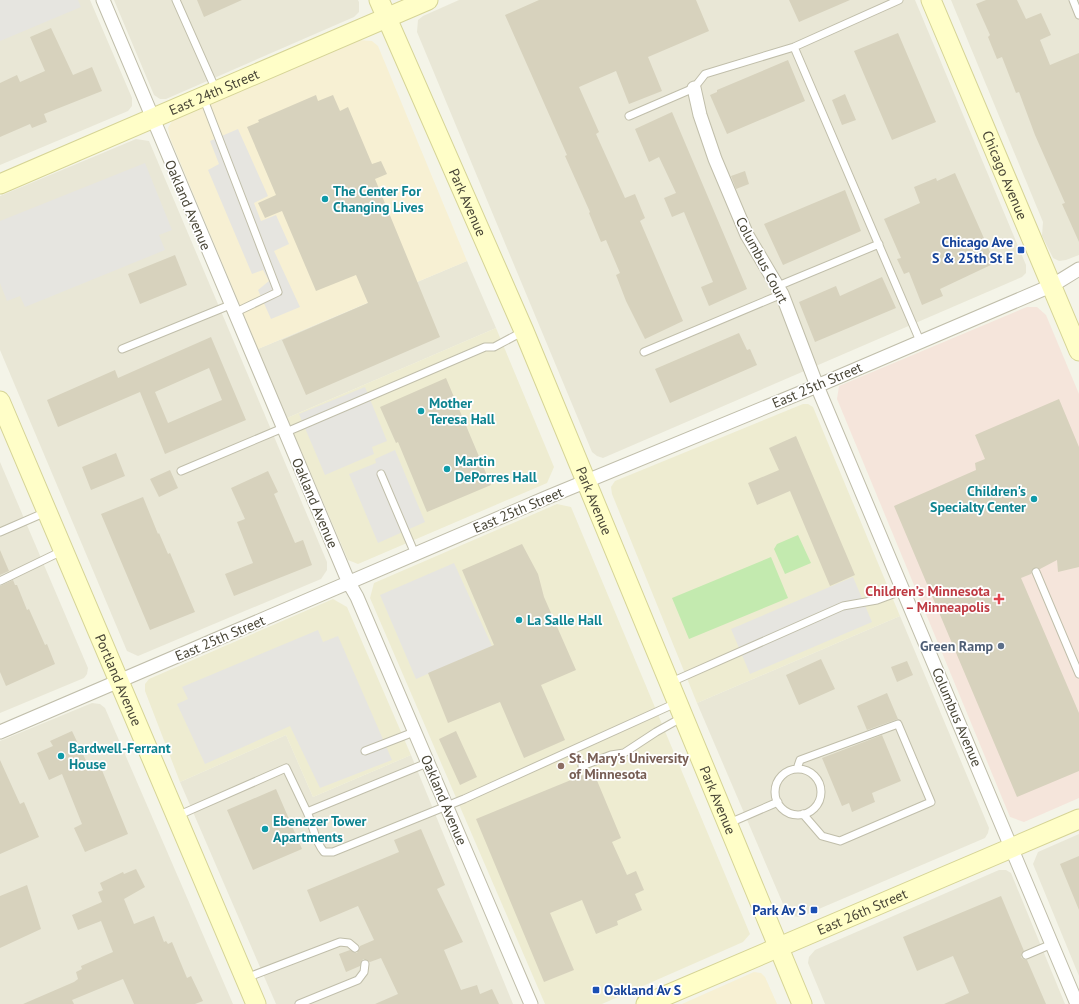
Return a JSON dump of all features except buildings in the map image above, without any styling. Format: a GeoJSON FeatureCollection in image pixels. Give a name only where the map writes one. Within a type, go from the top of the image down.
{"type":"FeatureCollection","features":[{"type":"Feature","properties":{"kind":"street","name":"Oakland Avenue"},"geometry":{"type":"LineString","coordinates":[[103,0],[232,309],[349,583],[357,596],[531,1004]]}},
{"type":"Feature","properties":{"kind":"street","name":"Park Avenue"},"geometry":{"type":"LineString","coordinates":[[379,0],[524,331],[802,1004]]}},
{"type":"Feature","properties":{"kind":"street","name":"East 24th Street"},"geometry":{"type":"LineString","coordinates":[[0,184],[428,0]]}},
{"type":"Feature","properties":{"kind":"street","name":"Chicago Avenue"},"geometry":{"type":"LineString","coordinates":[[931,0],[1079,351]]}},
{"type":"Feature","properties":{"kind":"street","name":"Columbus Court"},"geometry":{"type":"LineString","coordinates":[[694,88],[700,115],[714,159],[747,235],[780,290],[817,386]]}},
{"type":"Feature","properties":{"kind":"street","name":"East 25th Street"},"geometry":{"type":"LineString","coordinates":[[0,732],[415,554],[817,386],[1052,285],[1079,269]]}},
{"type":"Feature","properties":{"kind":"street","name":"Columbus Avenue"},"geometry":{"type":"LineString","coordinates":[[817,386],[1077,1004]]}},
{"type":"Feature","properties":{"kind":"street","name":"Portland Avenue"},"geometry":{"type":"LineString","coordinates":[[0,401],[256,1004]]}},
{"type":"Feature","properties":{"kind":"street","name":"East 26th Street"},"geometry":{"type":"LineString","coordinates":[[646,1004],[1079,819]]}},
{"type":"Feature","properties":{"kind":"lane"},"geometry":{"type":"LineString","coordinates":[[122,348],[278,292],[176,0]]}},
{"type":"Feature","properties":{"kind":"lane"},"geometry":{"type":"LineString","coordinates":[[629,116],[694,88],[705,74],[794,47],[899,0]]}},
{"type":"Feature","properties":{"kind":"lane"},"geometry":{"type":"LineString","coordinates":[[1073,0],[1079,14]]}},
{"type":"Feature","properties":{"kind":"lane"},"geometry":{"type":"LineString","coordinates":[[794,47],[920,341]]}},
{"type":"Feature","properties":{"kind":"lane"},"geometry":{"type":"LineString","coordinates":[[644,352],[878,244]]}},
{"type":"Feature","properties":{"kind":"lane"},"geometry":{"type":"LineString","coordinates":[[181,471],[485,347],[494,347],[524,331]]}},
{"type":"Feature","properties":{"kind":"lane"},"geometry":{"type":"LineString","coordinates":[[381,474],[415,554]]}},
{"type":"Feature","properties":{"kind":"lane"},"geometry":{"type":"LineString","coordinates":[[0,532],[48,511]]}},
{"type":"Feature","properties":{"kind":"lane"},"geometry":{"type":"LineString","coordinates":[[0,580],[64,550]]}},
{"type":"Feature","properties":{"kind":"lane"},"geometry":{"type":"LineString","coordinates":[[1036,572],[1079,674]]}},
{"type":"Feature","properties":{"kind":"lane"},"geometry":{"type":"LineString","coordinates":[[669,683],[843,606],[877,600],[904,590]]}},
{"type":"Feature","properties":{"kind":"lane"},"geometry":{"type":"LineString","coordinates":[[177,816],[286,768],[314,827],[316,843],[324,852],[333,852],[680,710]]}},
{"type":"Feature","properties":{"kind":"lane"},"geometry":{"type":"LineString","coordinates":[[582,766],[611,755],[624,753],[656,732],[680,710]]}},
{"type":"Feature","properties":{"kind":"lane"},"geometry":{"type":"LineString","coordinates":[[797,769],[800,760],[898,724],[931,802],[840,840],[822,836],[803,814]]}},
{"type":"Feature","properties":{"kind":"lane"},"geometry":{"type":"LineString","coordinates":[[365,751],[414,732]]}},
{"type":"Feature","properties":{"kind":"lane"},"geometry":{"type":"LineString","coordinates":[[307,812],[427,762]]}},
{"type":"Feature","properties":{"kind":"lane"},"geometry":{"type":"LineString","coordinates":[[797,769],[812,773],[820,785],[821,793],[816,807],[803,814],[788,813],[778,802],[776,787],[779,780],[790,771],[797,769]]}},
{"type":"Feature","properties":{"kind":"lane"},"geometry":{"type":"LineString","coordinates":[[727,824],[778,802]]}},
{"type":"Feature","properties":{"kind":"lane"},"geometry":{"type":"LineString","coordinates":[[245,978],[340,942],[349,943],[355,948]]}},
{"type":"Feature","properties":{"kind":"lane"},"geometry":{"type":"LineString","coordinates":[[1026,955],[1052,944]]}},
{"type":"Feature","properties":{"kind":"lane"},"geometry":{"type":"LineString","coordinates":[[299,1004],[358,980],[364,972],[365,964]]}},
{"type":"Feature","properties":{"kind":"shaded area"},"geometry":{"type":"Polygon","coordinates":[[[0,0],[90,0],[132,98],[132,106],[128,111],[0,165],[0,0]]]}},
{"type":"Feature","properties":{"kind":"shaded area"},"geometry":{"type":"Polygon","coordinates":[[[0,0],[78,0],[81,7],[0,41],[0,0]]]}},
{"type":"Feature","properties":{"kind":"shaded area"},"geometry":{"type":"Polygon","coordinates":[[[114,0],[358,0],[359,12],[354,17],[166,99],[160,99],[154,95],[114,0]]]}},
{"type":"Feature","properties":{"kind":"shaded area"},"geometry":{"type":"Polygon","coordinates":[[[459,0],[915,0],[1026,265],[1026,273],[1022,277],[603,458],[597,456],[592,452],[417,32],[418,20],[423,16],[459,0]]]}},
{"type":"Feature","properties":{"kind":"shaded area"},"geometry":{"type":"Polygon","coordinates":[[[951,0],[1079,0],[1079,255],[1059,261],[1053,258],[1042,236],[1043,222],[951,0]]]}},
{"type":"Feature","properties":{"kind":"shaded area"},"geometry":{"type":"Polygon","coordinates":[[[359,40],[372,41],[378,46],[467,261],[258,349],[170,138],[168,128],[175,116],[359,40]]]}},
{"type":"Feature","properties":{"kind":"shaded area"},"geometry":{"type":"Polygon","coordinates":[[[238,129],[268,196],[254,203],[261,221],[276,215],[289,244],[274,251],[300,307],[271,319],[258,290],[269,281],[263,270],[252,274],[208,170],[219,164],[210,141],[238,129]]]}},
{"type":"Feature","properties":{"kind":"shaded area"},"geometry":{"type":"Polygon","coordinates":[[[136,139],[149,141],[327,562],[327,570],[321,579],[138,656],[127,651],[0,350],[0,196],[136,139]]]}},
{"type":"Feature","properties":{"kind":"shaded area"},"geometry":{"type":"Polygon","coordinates":[[[145,163],[172,230],[159,235],[165,250],[25,307],[20,296],[7,301],[0,283],[0,221],[145,163]]]}},
{"type":"Feature","properties":{"kind":"shaded area"},"geometry":{"type":"Polygon","coordinates":[[[467,261],[496,328],[287,418],[258,349],[467,261]]]}},
{"type":"Feature","properties":{"kind":"shaded area","name":"Children’s Minnesota – Minneapolis"},"geometry":{"type":"Polygon","coordinates":[[[1027,307],[1037,307],[1046,315],[1079,394],[1079,798],[1024,822],[1010,817],[837,399],[839,386],[1027,307]]]}},
{"type":"Feature","properties":{"kind":"shaded area"},"geometry":{"type":"Polygon","coordinates":[[[496,328],[554,467],[547,483],[358,564],[348,560],[287,418],[496,328]]]}},
{"type":"Feature","properties":{"kind":"shaded area"},"geometry":{"type":"Polygon","coordinates":[[[365,387],[387,441],[372,447],[374,454],[325,475],[299,414],[365,387]]]}},
{"type":"Feature","properties":{"kind":"shaded area"},"geometry":{"type":"Polygon","coordinates":[[[803,404],[808,404],[813,407],[900,616],[697,703],[612,494],[611,487],[615,481],[803,404]]]}},
{"type":"Feature","properties":{"kind":"shaded area"},"geometry":{"type":"Polygon","coordinates":[[[395,450],[425,522],[378,543],[349,474],[376,463],[375,459],[395,450]]]}},
{"type":"Feature","properties":{"kind":"shaded area"},"geometry":{"type":"Polygon","coordinates":[[[0,462],[88,668],[87,674],[84,678],[0,713],[0,462]]]}},
{"type":"Feature","properties":{"kind":"shaded area","name":"St. Mary's University of Minnesota"},"geometry":{"type":"Polygon","coordinates":[[[557,504],[571,507],[750,934],[743,942],[602,1004],[545,1004],[370,598],[374,583],[557,504]]]}},
{"type":"Feature","properties":{"kind":"shaded area"},"geometry":{"type":"Polygon","coordinates":[[[454,563],[492,646],[416,679],[380,595],[454,563]]]}},
{"type":"Feature","properties":{"kind":"shaded area"},"geometry":{"type":"Polygon","coordinates":[[[853,577],[872,622],[750,674],[731,629],[853,577]]]}},
{"type":"Feature","properties":{"kind":"shaded area"},"geometry":{"type":"Polygon","coordinates":[[[333,599],[347,607],[411,755],[313,797],[286,735],[180,782],[145,691],[145,684],[149,679],[333,599]]]}},
{"type":"Feature","properties":{"kind":"shaded area"},"geometry":{"type":"Polygon","coordinates":[[[900,616],[989,828],[988,833],[985,838],[800,917],[792,916],[786,911],[697,703],[900,616]]]}},
{"type":"Feature","properties":{"kind":"shaded area"},"geometry":{"type":"Polygon","coordinates":[[[318,630],[323,642],[338,636],[392,760],[320,788],[290,726],[205,764],[177,704],[188,699],[182,687],[318,630]]]}},
{"type":"Feature","properties":{"kind":"shaded area"},"geometry":{"type":"Polygon","coordinates":[[[92,703],[100,704],[105,708],[233,1004],[0,1004],[0,741],[92,703]]]}},
{"type":"Feature","properties":{"kind":"shaded area"},"geometry":{"type":"Polygon","coordinates":[[[286,735],[313,797],[411,755],[513,1004],[276,1004],[180,782],[286,735]]]}},
{"type":"Feature","properties":{"kind":"shaded area"},"geometry":{"type":"Polygon","coordinates":[[[1079,834],[1079,976],[1033,864],[1038,852],[1079,834]]]}},
{"type":"Feature","properties":{"kind":"shaded area"},"geometry":{"type":"Polygon","coordinates":[[[999,870],[1006,870],[1011,873],[1065,1004],[825,1004],[808,963],[809,957],[815,950],[999,870]]]}},
{"type":"Feature","properties":{"kind":"shaded area"},"geometry":{"type":"Polygon","coordinates":[[[754,972],[761,973],[765,977],[777,1004],[682,1004],[754,972]]]}},
{"type":"Feature","properties":{"kind":"green space"},"geometry":{"type":"Polygon","coordinates":[[[798,535],[811,563],[785,574],[774,549],[777,544],[798,535]]]}},
{"type":"Feature","properties":{"kind":"green space"},"geometry":{"type":"Polygon","coordinates":[[[771,557],[788,598],[689,639],[672,598],[771,557]]]}},
{"type":"Feature","properties":{"kind":"place","name":"The Center For Changing Lives"},"geometry":{"type":"Point","coordinates":[325,199]}},
{"type":"Feature","properties":{"kind":"place","name":"Chicago Ave S & 25th St E"},"geometry":{"type":"Point","coordinates":[1021,250]}},
{"type":"Feature","properties":{"kind":"place","name":"Mother Teresa Hall"},"geometry":{"type":"Point","coordinates":[421,411]}},
{"type":"Feature","properties":{"kind":"place","name":"Martin DePorres Hall"},"geometry":{"type":"Point","coordinates":[447,469]}},
{"type":"Feature","properties":{"kind":"place","name":"Children's Specialty Center"},"geometry":{"type":"Point","coordinates":[1034,499]}},
{"type":"Feature","properties":{"kind":"place","name":"Children’s Minnesota – Minneapolis"},"geometry":{"type":"Point","coordinates":[999,599]}},
{"type":"Feature","properties":{"kind":"place","name":"La Salle Hall"},"geometry":{"type":"Point","coordinates":[519,620]}},
{"type":"Feature","properties":{"kind":"place","name":"Green Ramp"},"geometry":{"type":"Point","coordinates":[1001,646]}},
{"type":"Feature","properties":{"kind":"place","name":"Bardwell-Ferrant House"},"geometry":{"type":"Point","coordinates":[61,756]}},
{"type":"Feature","properties":{"kind":"place","name":"St. Mary's University of Minnesota"},"geometry":{"type":"Point","coordinates":[561,766]}},
{"type":"Feature","properties":{"kind":"place","name":"Ebenezer Tower Apartments"},"geometry":{"type":"Point","coordinates":[265,829]}},
{"type":"Feature","properties":{"kind":"place","name":"Park Av S"},"geometry":{"type":"Point","coordinates":[814,910]}},
{"type":"Feature","properties":{"kind":"place","name":"Oakland Av S"},"geometry":{"type":"Point","coordinates":[596,990]}}]}
